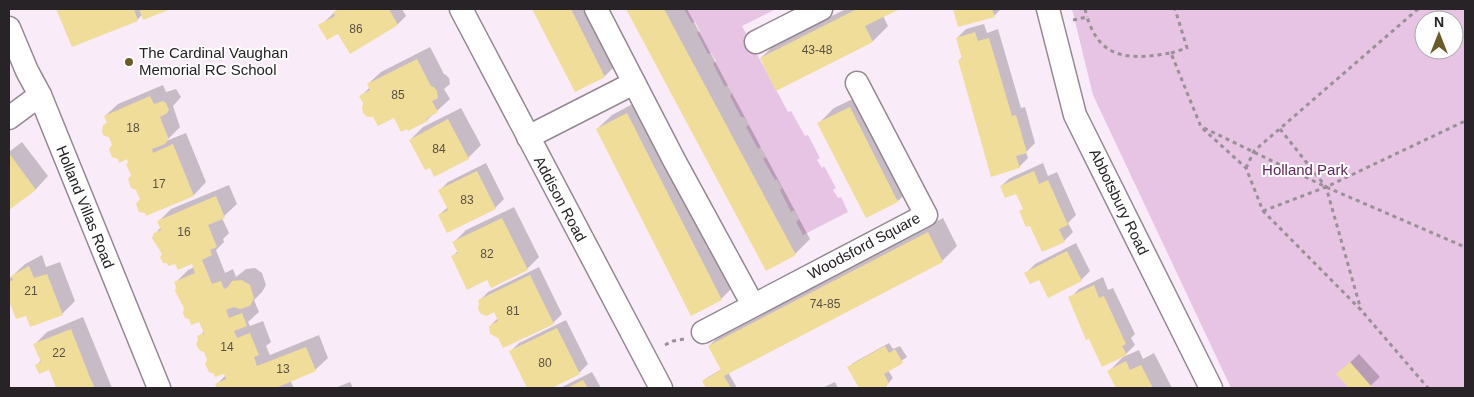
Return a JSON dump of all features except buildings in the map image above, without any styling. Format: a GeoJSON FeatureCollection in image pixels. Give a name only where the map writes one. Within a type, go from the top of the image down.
{"type":"FeatureCollection","features":[{"type":"Feature","properties":{"kind":"street","name":"Addison Road"},"geometry":{"type":"LineString","coordinates":[[461,9],[660,388]]}},
{"type":"Feature","properties":{"kind":"street"},"geometry":{"type":"LineString","coordinates":[[596,9],[754,305]]}},
{"type":"Feature","properties":{"kind":"street"},"geometry":{"type":"LineString","coordinates":[[756,42],[821,9]]}},
{"type":"Feature","properties":{"kind":"street","name":"Abbotsbury Road"},"geometry":{"type":"LineString","coordinates":[[1049,16],[1075,115],[1211,388]]}},
{"type":"Feature","properties":{"kind":"street","name":"Holland Villas Road"},"geometry":{"type":"LineString","coordinates":[[9,28],[27,71],[40,95],[159,388]]}},
{"type":"Feature","properties":{"kind":"street"},"geometry":{"type":"LineString","coordinates":[[528,137],[634,83]]}},
{"type":"Feature","properties":{"kind":"street","name":"Woodsford Square"},"geometry":{"type":"LineString","coordinates":[[703,332],[926,215],[857,83]]}},
{"type":"Feature","properties":{"kind":"street"},"geometry":{"type":"LineString","coordinates":[[9,118],[40,95]]}},
{"type":"Feature","properties":{"kind":"path"},"geometry":{"type":"LineString","coordinates":[[1085,9],[1096,36],[1109,50],[1127,56],[1142,58],[1187,48],[1175,9]]}},
{"type":"Feature","properties":{"kind":"path"},"geometry":{"type":"LineString","coordinates":[[1246,168],[1254,152],[1418,9]]}},
{"type":"Feature","properties":{"kind":"path"},"geometry":{"type":"LineString","coordinates":[[1049,16],[1087,17]]}},
{"type":"Feature","properties":{"kind":"path"},"geometry":{"type":"LineString","coordinates":[[1171,53],[1202,127],[1246,168],[1263,211],[1361,310],[1428,388]]}},
{"type":"Feature","properties":{"kind":"path"},"geometry":{"type":"LineString","coordinates":[[1263,211],[1326,186],[1465,121]]}},
{"type":"Feature","properties":{"kind":"path"},"geometry":{"type":"LineString","coordinates":[[1202,127],[1326,186],[1465,247]]}},
{"type":"Feature","properties":{"kind":"path"},"geometry":{"type":"LineString","coordinates":[[1280,129],[1326,186],[1361,310]]}},
{"type":"Feature","properties":{"kind":"path"},"geometry":{"type":"LineString","coordinates":[[665,345],[669,343]]}},
{"type":"Feature","properties":{"kind":"green space"},"geometry":{"type":"Polygon","coordinates":[[[684,9],[776,9],[742,26],[788,112],[791,111],[805,136],[808,135],[820,158],[817,160],[822,168],[824,166],[836,188],[833,190],[838,198],[841,197],[848,212],[803,235],[796,222],[799,219],[794,210],[791,212],[780,190],[782,188],[763,159],[766,157],[761,147],[758,149],[746,127],[749,125],[744,117],[741,117],[730,96],[732,93],[728,85],[725,87],[713,64],[716,61],[711,53],[708,54],[697,33],[700,31],[695,22],[692,23],[684,9]]]}},
{"type":"Feature","properties":{"kind":"green space","name":"Holland Park"},"geometry":{"type":"Polygon","coordinates":[[[1072,9],[1465,9],[1465,388],[1231,388],[1093,95],[1072,9]]]}},
{"type":"Feature","properties":{"kind":"place","name":"The Cardinal Vaughan Memorial RC School"},"geometry":{"type":"Point","coordinates":[129,62]}}]}
